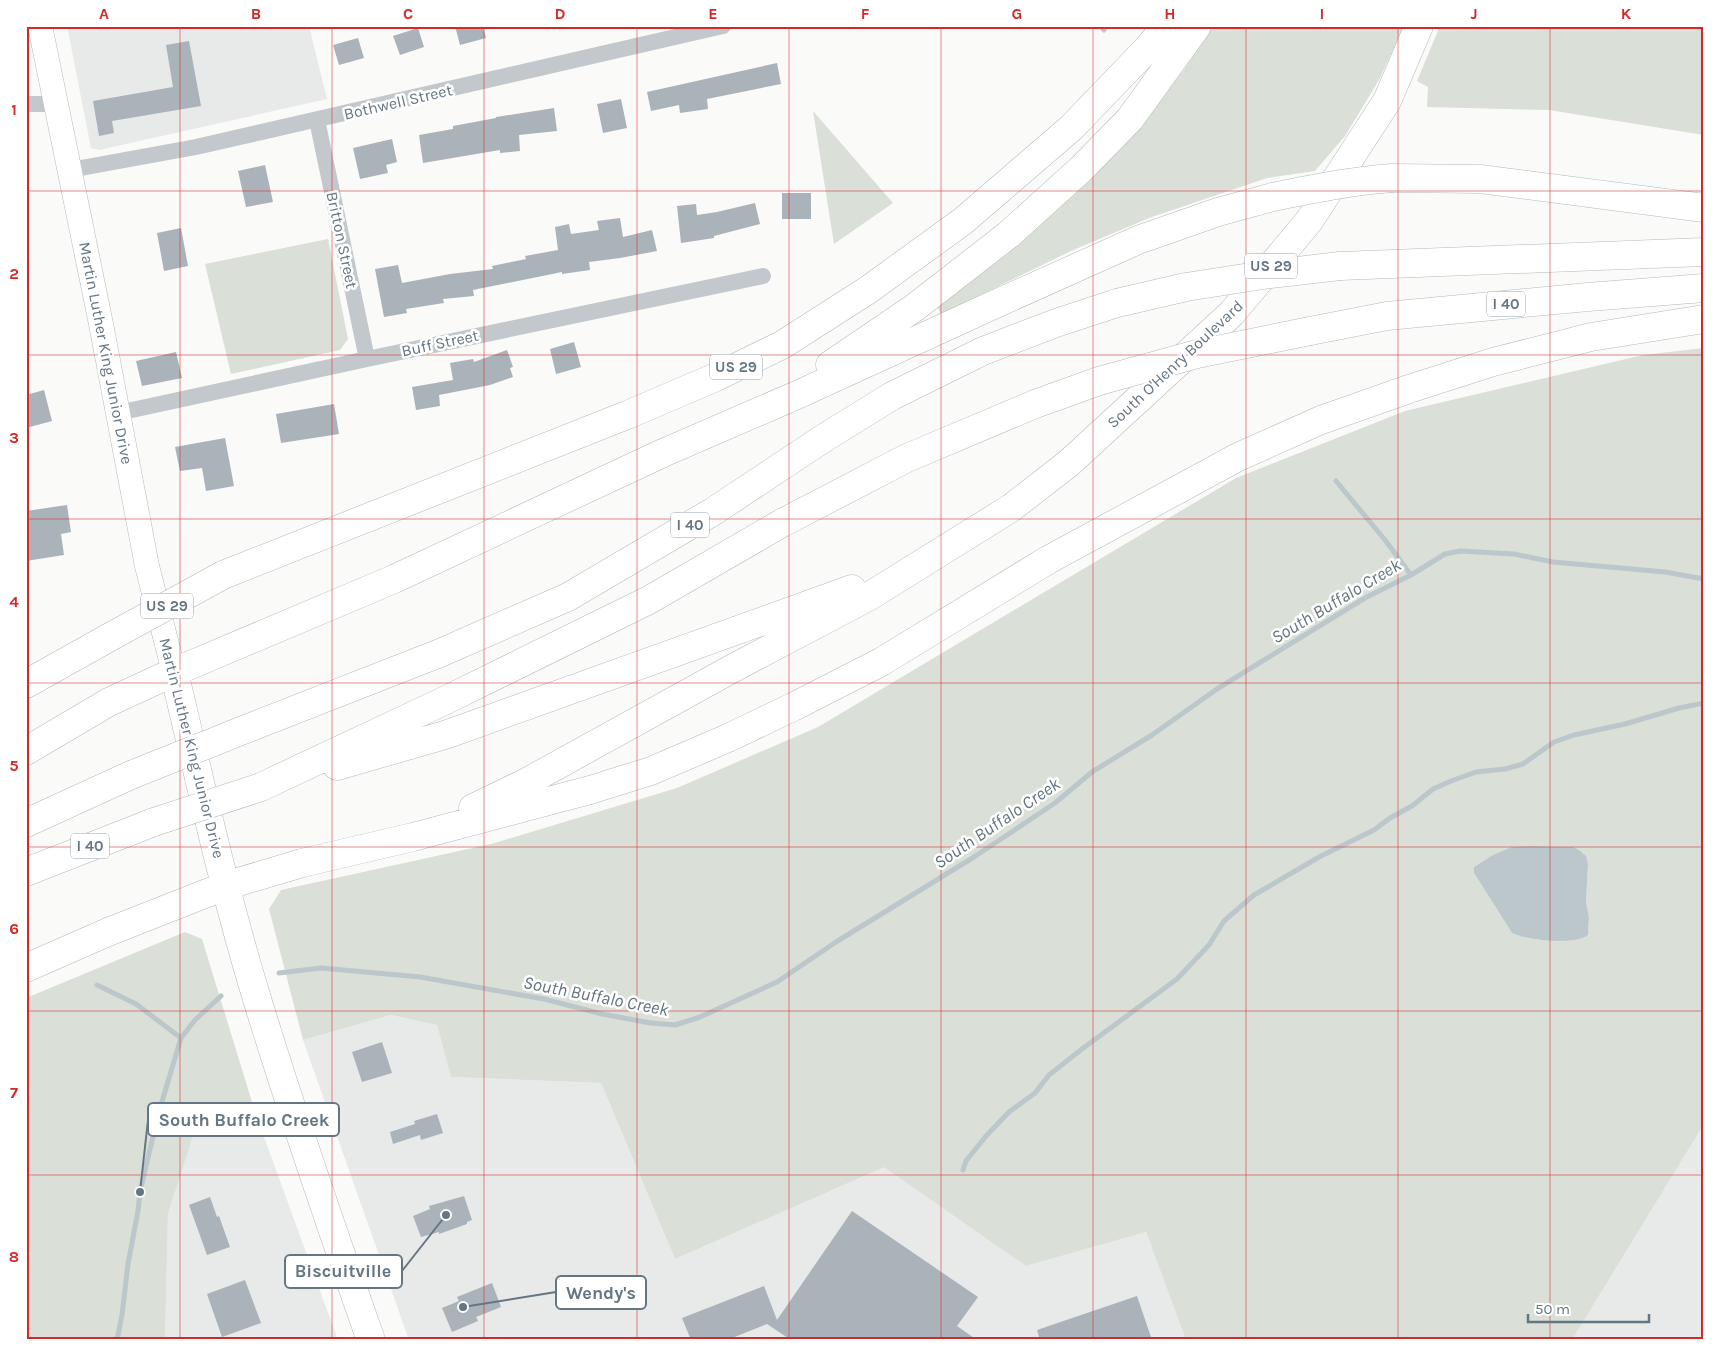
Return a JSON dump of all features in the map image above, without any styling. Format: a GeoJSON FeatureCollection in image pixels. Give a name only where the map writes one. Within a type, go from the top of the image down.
{"type":"FeatureCollection","features":[{"type":"Feature","properties":{"kind":"highway","name":"US 29"},"geometry":{"type":"LineString","coordinates":[[26,684],[223,575],[628,415],[716,377],[782,345],[868,290],[963,222],[1070,128],[1148,48],[1166,26]]}},
{"type":"Feature","properties":{"kind":"highway"},"geometry":{"type":"LineString","coordinates":[[663,453],[821,372],[914,308],[1008,235],[1081,170],[1130,119],[1197,26]]}},
{"type":"Feature","properties":{"kind":"highway","name":"South O'Henry Boulevard"},"geometry":{"type":"LineString","coordinates":[[940,552],[1011,508],[1069,463],[1232,313],[1314,214],[1387,101],[1419,26]]}},
{"type":"Feature","properties":{"kind":"highway"},"geometry":{"type":"LineString","coordinates":[[26,751],[109,702],[174,672],[394,579],[663,453],[797,395],[1138,240],[1218,212],[1324,186],[1392,178],[1480,179],[1704,208]]}},
{"type":"Feature","properties":{"kind":"highway","name":"I 40"},"geometry":{"type":"LineString","coordinates":[[26,823],[131,775],[440,653],[568,597],[714,511],[824,438],[892,396],[983,351],[1056,323],[1117,303],[1195,286],[1270,274],[1340,266],[1704,252]]}},
{"type":"Feature","properties":{"kind":"highway","name":"I 40"},"geometry":{"type":"LineString","coordinates":[[26,872],[154,822],[261,787],[444,701],[649,600],[782,522],[907,458],[1035,404],[1099,381],[1197,354],[1387,316],[1704,288]]}},
{"type":"Feature","properties":{"kind":"highway"},"geometry":{"type":"LineString","coordinates":[[26,968],[108,932],[225,886],[302,863],[590,790],[651,770],[728,738],[881,662],[1048,560],[1238,457],[1321,420],[1492,362],[1592,337],[1704,319]]}},
{"type":"Feature","properties":{"kind":"highway","name":"US 29"},"geometry":{"type":"LineString","coordinates":[[261,787],[445,736],[847,591],[940,552]]}},
{"type":"Feature","properties":{"kind":"highway"},"geometry":{"type":"LineString","coordinates":[[413,836],[525,783],[737,666],[868,597],[940,552]]}},
{"type":"Feature","properties":{"kind":"highway","name":"Martin Luther King Junior Drive"},"geometry":{"type":"LineString","coordinates":[[174,672],[225,886],[260,1007],[338,1246],[371,1340]]}},
{"type":"Feature","properties":{"kind":"main road","name":"Martin Luther King Junior Drive"},"geometry":{"type":"LineString","coordinates":[[40,26],[147,566],[174,672]]}},
{"type":"Feature","properties":{"kind":"street","name":"Bothwell Street"},"geometry":{"type":"LineString","coordinates":[[70,170],[196,147],[723,26]]}},
{"type":"Feature","properties":{"kind":"street"},"geometry":{"type":"LineString","coordinates":[[26,104],[56,104]]}},
{"type":"Feature","properties":{"kind":"street","name":"Britton Street"},"geometry":{"type":"LineString","coordinates":[[317,120],[368,359]]}},
{"type":"Feature","properties":{"kind":"street","name":"Buff Street"},"geometry":{"type":"LineString","coordinates":[[118,413],[763,276]]}},
{"type":"Feature","properties":{"kind":"shaded area"},"geometry":{"type":"Polygon","coordinates":[[[67,26],[309,26],[327,99],[99,150],[91,148],[67,26]]]}},
{"type":"Feature","properties":{"kind":"shaded area"},"geometry":{"type":"Polygon","coordinates":[[[1213,26],[1404,26],[1379,80],[1345,136],[1315,171],[1267,178],[1149,218],[1071,251],[941,314],[937,306],[1130,133],[1183,71],[1213,26]]]}},
{"type":"Feature","properties":{"kind":"shaded area"},"geometry":{"type":"Polygon","coordinates":[[[1440,26],[1704,26],[1704,135],[1549,110],[1427,107],[1428,87],[1417,81],[1440,26]]]}},
{"type":"Feature","properties":{"kind":"shaded area"},"geometry":{"type":"Polygon","coordinates":[[[813,111],[893,203],[834,244],[813,111]]]}},
{"type":"Feature","properties":{"kind":"shaded area"},"geometry":{"type":"Polygon","coordinates":[[[328,239],[348,339],[340,350],[231,374],[205,264],[328,239]]]}},
{"type":"Feature","properties":{"kind":"shaded area"},"geometry":{"type":"Polygon","coordinates":[[[1704,348],[1704,1124],[1572,1340],[1186,1340],[1146,1232],[1026,1266],[884,1167],[675,1259],[601,1083],[451,1077],[437,1025],[391,1015],[303,1040],[269,909],[281,890],[491,844],[677,788],[818,727],[1236,478],[1405,411],[1643,355],[1704,348]],[[1533,846],[1491,856],[1474,867],[1474,873],[1512,933],[1528,938],[1551,941],[1573,940],[1588,935],[1589,917],[1586,902],[1588,865],[1573,847],[1533,846]]]}},
{"type":"Feature","properties":{"kind":"shaded area"},"geometry":{"type":"Polygon","coordinates":[[[1512,847],[1573,847],[1586,856],[1588,865],[1586,902],[1589,917],[1588,935],[1573,940],[1550,941],[1528,938],[1512,933],[1474,873],[1474,867],[1491,856],[1512,847]]]}},
{"type":"Feature","properties":{"kind":"shaded area"},"geometry":{"type":"Polygon","coordinates":[[[185,932],[202,939],[256,1115],[193,1136],[168,1214],[165,1340],[26,1340],[26,998],[185,932]]]}},
{"type":"Feature","properties":{"kind":"shaded area"},"geometry":{"type":"Polygon","coordinates":[[[391,1015],[437,1025],[451,1077],[601,1083],[675,1259],[884,1166],[1026,1266],[1146,1232],[1186,1340],[409,1340],[303,1040],[391,1015]]]}},
{"type":"Feature","properties":{"kind":"shaded area"},"geometry":{"type":"Polygon","coordinates":[[[256,1115],[338,1340],[165,1340],[168,1214],[193,1136],[256,1115]]]}},
{"type":"Feature","properties":{"kind":"shaded area"},"geometry":{"type":"Polygon","coordinates":[[[1704,1124],[1704,1340],[1572,1340],[1704,1124]]]}},
{"type":"Feature","properties":{"kind":"building"},"geometry":{"type":"Polygon","coordinates":[[[455,26],[483,26],[486,38],[460,45],[455,26]]]}},
{"type":"Feature","properties":{"kind":"building"},"geometry":{"type":"Polygon","coordinates":[[[418,28],[424,47],[400,55],[393,36],[418,28]]]}},
{"type":"Feature","properties":{"kind":"building"},"geometry":{"type":"Polygon","coordinates":[[[358,38],[364,58],[339,65],[333,45],[358,38]]]}},
{"type":"Feature","properties":{"kind":"building"},"geometry":{"type":"Polygon","coordinates":[[[189,41],[201,106],[112,121],[114,133],[99,136],[93,101],[173,87],[166,45],[189,41]]]}},
{"type":"Feature","properties":{"kind":"building"},"geometry":{"type":"Polygon","coordinates":[[[777,63],[781,84],[707,99],[708,109],[680,113],[679,105],[651,111],[647,92],[777,63]]]}},
{"type":"Feature","properties":{"kind":"building"},"geometry":{"type":"Polygon","coordinates":[[[621,99],[627,128],[603,133],[597,104],[621,99]]]}},
{"type":"Feature","properties":{"kind":"building"},"geometry":{"type":"Polygon","coordinates":[[[554,108],[557,131],[519,135],[520,151],[500,153],[500,150],[423,163],[419,135],[453,129],[453,126],[496,117],[554,108]]]}},
{"type":"Feature","properties":{"kind":"building"},"geometry":{"type":"Polygon","coordinates":[[[392,139],[397,162],[386,165],[388,173],[360,179],[353,148],[392,139]]]}},
{"type":"Feature","properties":{"kind":"building"},"geometry":{"type":"Polygon","coordinates":[[[265,165],[273,202],[246,207],[238,171],[265,165]]]}},
{"type":"Feature","properties":{"kind":"building"},"geometry":{"type":"Polygon","coordinates":[[[782,193],[811,193],[811,219],[782,219],[782,193]]]}},
{"type":"Feature","properties":{"kind":"building"},"geometry":{"type":"Polygon","coordinates":[[[755,203],[760,224],[714,236],[714,238],[681,243],[677,206],[696,204],[697,215],[755,203]]]}},
{"type":"Feature","properties":{"kind":"building"},"geometry":{"type":"Polygon","coordinates":[[[620,218],[623,237],[652,230],[657,251],[589,262],[590,270],[562,274],[562,272],[473,290],[474,296],[443,299],[444,303],[406,309],[407,313],[384,317],[375,269],[398,265],[402,283],[450,274],[493,269],[492,266],[526,259],[525,256],[558,250],[555,227],[569,224],[571,234],[599,230],[597,221],[620,218]]]}},
{"type":"Feature","properties":{"kind":"building"},"geometry":{"type":"Polygon","coordinates":[[[181,228],[188,266],[164,271],[157,233],[181,228]]]}},
{"type":"Feature","properties":{"kind":"building"},"geometry":{"type":"Polygon","coordinates":[[[574,342],[581,367],[556,374],[550,349],[574,342]]]}},
{"type":"Feature","properties":{"kind":"building"},"geometry":{"type":"Polygon","coordinates":[[[507,350],[513,367],[510,368],[513,377],[490,385],[439,395],[440,406],[416,410],[412,387],[453,380],[450,363],[473,359],[474,362],[507,350]]]}},
{"type":"Feature","properties":{"kind":"building"},"geometry":{"type":"Polygon","coordinates":[[[176,352],[182,378],[142,386],[136,361],[176,352]]]}},
{"type":"Feature","properties":{"kind":"building"},"geometry":{"type":"Polygon","coordinates":[[[44,390],[52,421],[26,428],[26,395],[44,390]]]}},
{"type":"Feature","properties":{"kind":"building"},"geometry":{"type":"Polygon","coordinates":[[[334,404],[339,434],[281,443],[276,414],[334,404]]]}},
{"type":"Feature","properties":{"kind":"building"},"geometry":{"type":"Polygon","coordinates":[[[225,438],[234,486],[206,491],[202,468],[180,471],[175,447],[225,438]]]}},
{"type":"Feature","properties":{"kind":"building"},"geometry":{"type":"Polygon","coordinates":[[[67,505],[71,532],[61,534],[64,555],[26,561],[26,511],[67,505]]]}},
{"type":"Feature","properties":{"kind":"building"},"geometry":{"type":"Polygon","coordinates":[[[382,1042],[392,1073],[362,1082],[352,1052],[382,1042]]]}},
{"type":"Feature","properties":{"kind":"building"},"geometry":{"type":"Polygon","coordinates":[[[437,1114],[443,1133],[421,1140],[420,1135],[393,1144],[390,1132],[415,1124],[414,1121],[437,1114]]]}},
{"type":"Feature","properties":{"kind":"building"},"geometry":{"type":"Polygon","coordinates":[[[464,1196],[472,1220],[467,1222],[467,1224],[439,1234],[439,1232],[421,1237],[413,1216],[430,1209],[429,1206],[464,1196]]]}},
{"type":"Feature","properties":{"kind":"building"},"geometry":{"type":"Polygon","coordinates":[[[210,1197],[230,1247],[207,1255],[189,1205],[210,1197]]]}},
{"type":"Feature","properties":{"kind":"building"},"geometry":{"type":"Polygon","coordinates":[[[852,1211],[978,1297],[957,1326],[977,1340],[791,1340],[767,1324],[727,1340],[691,1340],[682,1318],[764,1286],[777,1320],[852,1211]]]}},
{"type":"Feature","properties":{"kind":"building"},"geometry":{"type":"Polygon","coordinates":[[[245,1280],[261,1323],[222,1337],[207,1294],[245,1280]]]}},
{"type":"Feature","properties":{"kind":"building"},"geometry":{"type":"Polygon","coordinates":[[[492,1283],[501,1307],[476,1317],[478,1321],[452,1332],[442,1308],[459,1301],[457,1297],[492,1283]]]}},
{"type":"Feature","properties":{"kind":"building"},"geometry":{"type":"Polygon","coordinates":[[[1137,1296],[1152,1340],[1040,1340],[1037,1330],[1137,1296]]]}},
{"type":"Feature","properties":{"kind":"waterway"},"geometry":{"type":"LineString","coordinates":[[1101,26],[1104,30]]}},
{"type":"Feature","properties":{"kind":"waterway"},"geometry":{"type":"LineString","coordinates":[[1336,481],[1385,540],[1411,575]]}},
{"type":"Feature","properties":{"kind":"waterway","name":"South Buffalo Creek"},"geometry":{"type":"LineString","coordinates":[[279,973],[321,968],[420,977],[544,999],[602,1014],[651,1023],[675,1025],[700,1017],[777,982],[836,942],[974,857],[1055,803],[1092,772],[1152,735],[1217,689],[1365,598],[1411,575],[1445,554],[1460,551],[1514,554],[1553,562],[1665,572],[1704,579]]}},
{"type":"Feature","properties":{"kind":"waterway"},"geometry":{"type":"LineString","coordinates":[[963,1170],[966,1161],[1009,1112],[1035,1093],[1049,1075],[1177,979],[1209,945],[1224,921],[1254,895],[1321,856],[1374,830],[1390,818],[1412,806],[1433,789],[1451,781],[1476,772],[1505,769],[1523,764],[1554,742],[1574,735],[1625,724],[1679,708],[1704,703]]}},
{"type":"Feature","properties":{"kind":"waterway"},"geometry":{"type":"LineString","coordinates":[[97,985],[136,1004],[181,1038]]}},
{"type":"Feature","properties":{"kind":"waterway","name":"South Buffalo Creek"},"geometry":{"type":"LineString","coordinates":[[117,1340],[140,1192],[158,1115],[181,1038],[195,1020],[221,996]]}},
{"type":"Feature","properties":{"kind":"place","name":"South Buffalo Creek"},"geometry":{"type":"Point","coordinates":[140,1192]}},
{"type":"Feature","properties":{"kind":"place","name":"Biscuitville"},"geometry":{"type":"Point","coordinates":[446,1215]}},
{"type":"Feature","properties":{"kind":"place","name":"Wendy's"},"geometry":{"type":"Point","coordinates":[463,1307]}}]}
